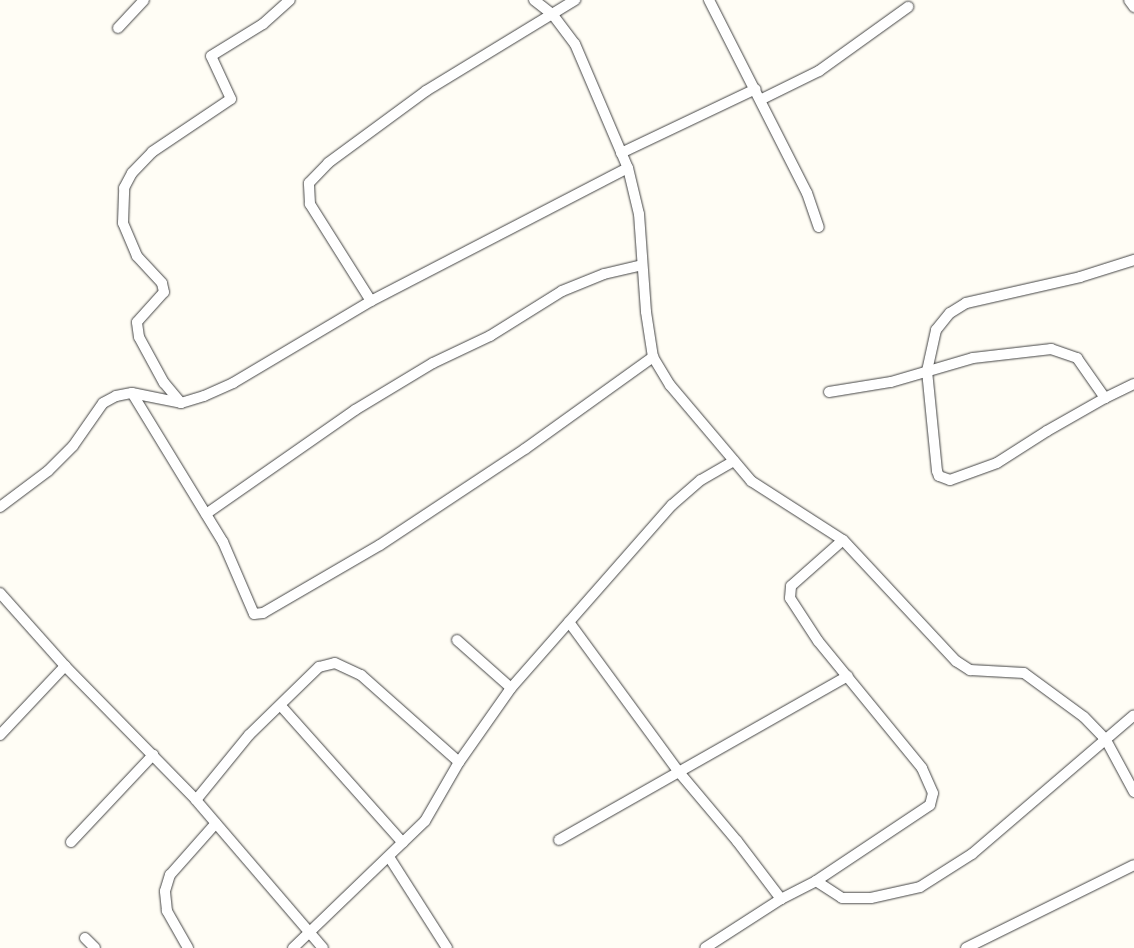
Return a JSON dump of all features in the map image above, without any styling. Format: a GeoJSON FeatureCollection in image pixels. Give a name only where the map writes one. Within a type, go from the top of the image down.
{"type":"FeatureCollection","features":[{"type":"Feature","properties":{"kind":"street"},"geometry":{"type":"LineString","coordinates":[[118,28],[144,0]]}},
{"type":"Feature","properties":{"kind":"street"},"geometry":{"type":"LineString","coordinates":[[181,403],[164,383],[139,337],[137,322],[164,292],[162,283],[137,256],[123,223],[121,202],[124,188],[132,173],[152,152],[225,106],[231,99],[211,56],[263,24],[290,0]]}},
{"type":"Feature","properties":{"kind":"street"},"geometry":{"type":"LineString","coordinates":[[534,0],[553,15],[575,44],[628,168],[639,214],[642,265],[653,357],[670,385],[751,481],[771,496],[843,540],[956,661],[970,670],[1024,673],[1084,717],[1106,740],[1134,792]]}},
{"type":"Feature","properties":{"kind":"street"},"geometry":{"type":"LineString","coordinates":[[371,300],[310,204],[309,183],[328,163],[426,91],[575,0]]}},
{"type":"Feature","properties":{"kind":"street"},"geometry":{"type":"LineString","coordinates":[[709,0],[762,100],[807,193],[819,227]]}},
{"type":"Feature","properties":{"kind":"street"},"geometry":{"type":"LineString","coordinates":[[1129,0],[1134,7]]}},
{"type":"Feature","properties":{"kind":"street"},"geometry":{"type":"LineString","coordinates":[[762,100],[819,71],[908,7]]}},
{"type":"Feature","properties":{"kind":"street"},"geometry":{"type":"LineString","coordinates":[[621,153],[756,90]]}},
{"type":"Feature","properties":{"kind":"street"},"geometry":{"type":"LineString","coordinates":[[0,507],[48,471],[73,446],[103,403],[132,393],[181,403],[233,382],[371,300],[628,168]]}},
{"type":"Feature","properties":{"kind":"street"},"geometry":{"type":"LineString","coordinates":[[1134,260],[1072,280],[966,303],[950,313],[936,330],[927,371],[939,476],[950,480],[997,463],[1047,430],[1134,384]]}},
{"type":"Feature","properties":{"kind":"street"},"geometry":{"type":"LineString","coordinates":[[206,514],[355,410],[433,363],[490,336],[562,291],[604,274],[642,265]]}},
{"type":"Feature","properties":{"kind":"street"},"geometry":{"type":"LineString","coordinates":[[828,392],[891,382],[973,358],[1050,349],[1077,358],[1105,398]]}},
{"type":"Feature","properties":{"kind":"street"},"geometry":{"type":"LineString","coordinates":[[132,393],[226,550],[248,605],[254,614],[263,613],[388,539],[525,449],[653,357]]}},
{"type":"Feature","properties":{"kind":"street"},"geometry":{"type":"LineString","coordinates":[[293,948],[312,932],[425,821],[459,762],[511,688],[672,505],[701,480],[734,461]]}},
{"type":"Feature","properties":{"kind":"street"},"geometry":{"type":"LineString","coordinates":[[705,948],[781,899],[816,881],[930,805],[933,793],[922,768],[813,633],[790,598],[791,586],[843,540]]}},
{"type":"Feature","properties":{"kind":"street"},"geometry":{"type":"LineString","coordinates":[[0,593],[65,666],[196,800],[312,932],[323,948]]}},
{"type":"Feature","properties":{"kind":"street"},"geometry":{"type":"LineString","coordinates":[[570,622],[678,771],[737,840],[781,899]]}},
{"type":"Feature","properties":{"kind":"street"},"geometry":{"type":"LineString","coordinates":[[458,640],[511,688]]}},
{"type":"Feature","properties":{"kind":"street"},"geometry":{"type":"LineString","coordinates":[[196,800],[249,735],[320,667],[335,663],[361,675],[459,762]]}},
{"type":"Feature","properties":{"kind":"street"},"geometry":{"type":"LineString","coordinates":[[0,735],[65,666]]}},
{"type":"Feature","properties":{"kind":"street"},"geometry":{"type":"LineString","coordinates":[[559,840],[848,676]]}},
{"type":"Feature","properties":{"kind":"street"},"geometry":{"type":"LineString","coordinates":[[281,706],[403,843]]}},
{"type":"Feature","properties":{"kind":"street"},"geometry":{"type":"LineString","coordinates":[[816,881],[842,898],[871,898],[920,887],[972,854],[1134,716]]}},
{"type":"Feature","properties":{"kind":"street"},"geometry":{"type":"LineString","coordinates":[[70,842],[153,755]]}},
{"type":"Feature","properties":{"kind":"street"},"geometry":{"type":"LineString","coordinates":[[188,948],[167,910],[165,890],[170,875],[216,823]]}},
{"type":"Feature","properties":{"kind":"street"},"geometry":{"type":"LineString","coordinates":[[389,857],[447,948]]}},
{"type":"Feature","properties":{"kind":"street"},"geometry":{"type":"LineString","coordinates":[[966,948],[1134,865]]}},
{"type":"Feature","properties":{"kind":"street"},"geometry":{"type":"LineString","coordinates":[[85,938],[96,948]]}}]}
